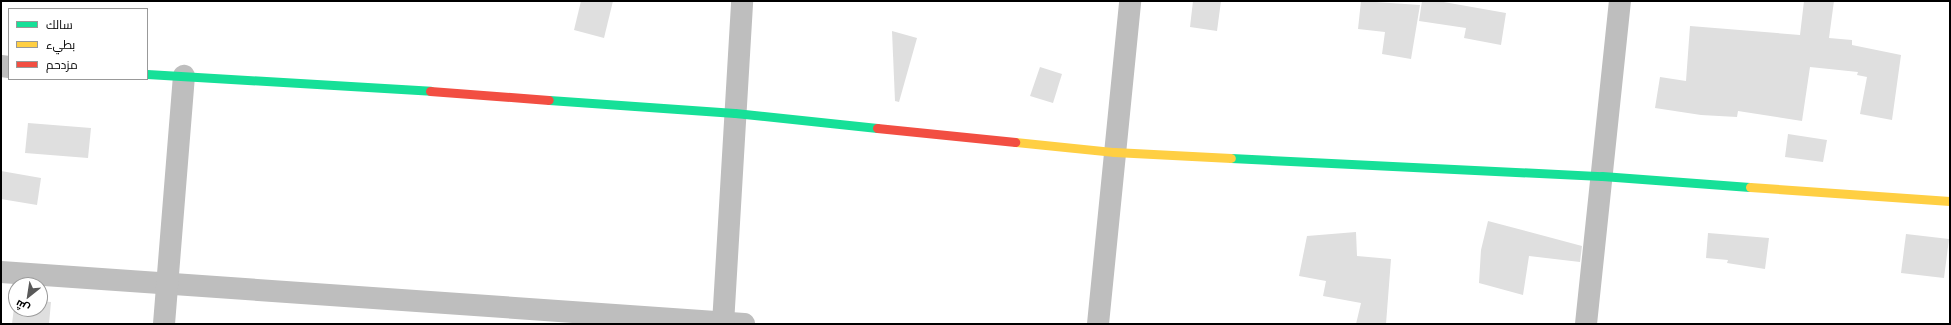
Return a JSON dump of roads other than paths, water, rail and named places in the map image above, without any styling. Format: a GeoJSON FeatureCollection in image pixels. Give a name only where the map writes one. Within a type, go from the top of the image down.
{"type":"FeatureCollection","features":[{"type":"Feature","properties":{"kind":"street"},"geometry":{"type":"LineString","coordinates":[[1,272],[730,324],[735,113],[742,1]]}},
{"type":"Feature","properties":{"kind":"street"},"geometry":{"type":"LineString","coordinates":[[1098,324],[1130,1]]}},
{"type":"Feature","properties":{"kind":"street"},"geometry":{"type":"LineString","coordinates":[[1586,324],[1620,1]]}},
{"type":"Feature","properties":{"kind":"street"},"geometry":{"type":"LineString","coordinates":[[148,74],[362,86],[735,113],[1114,152],[1602,176],[1950,201]]}},
{"type":"Feature","properties":{"kind":"street"},"geometry":{"type":"LineString","coordinates":[[164,324],[169,284],[184,76]]}}]}
